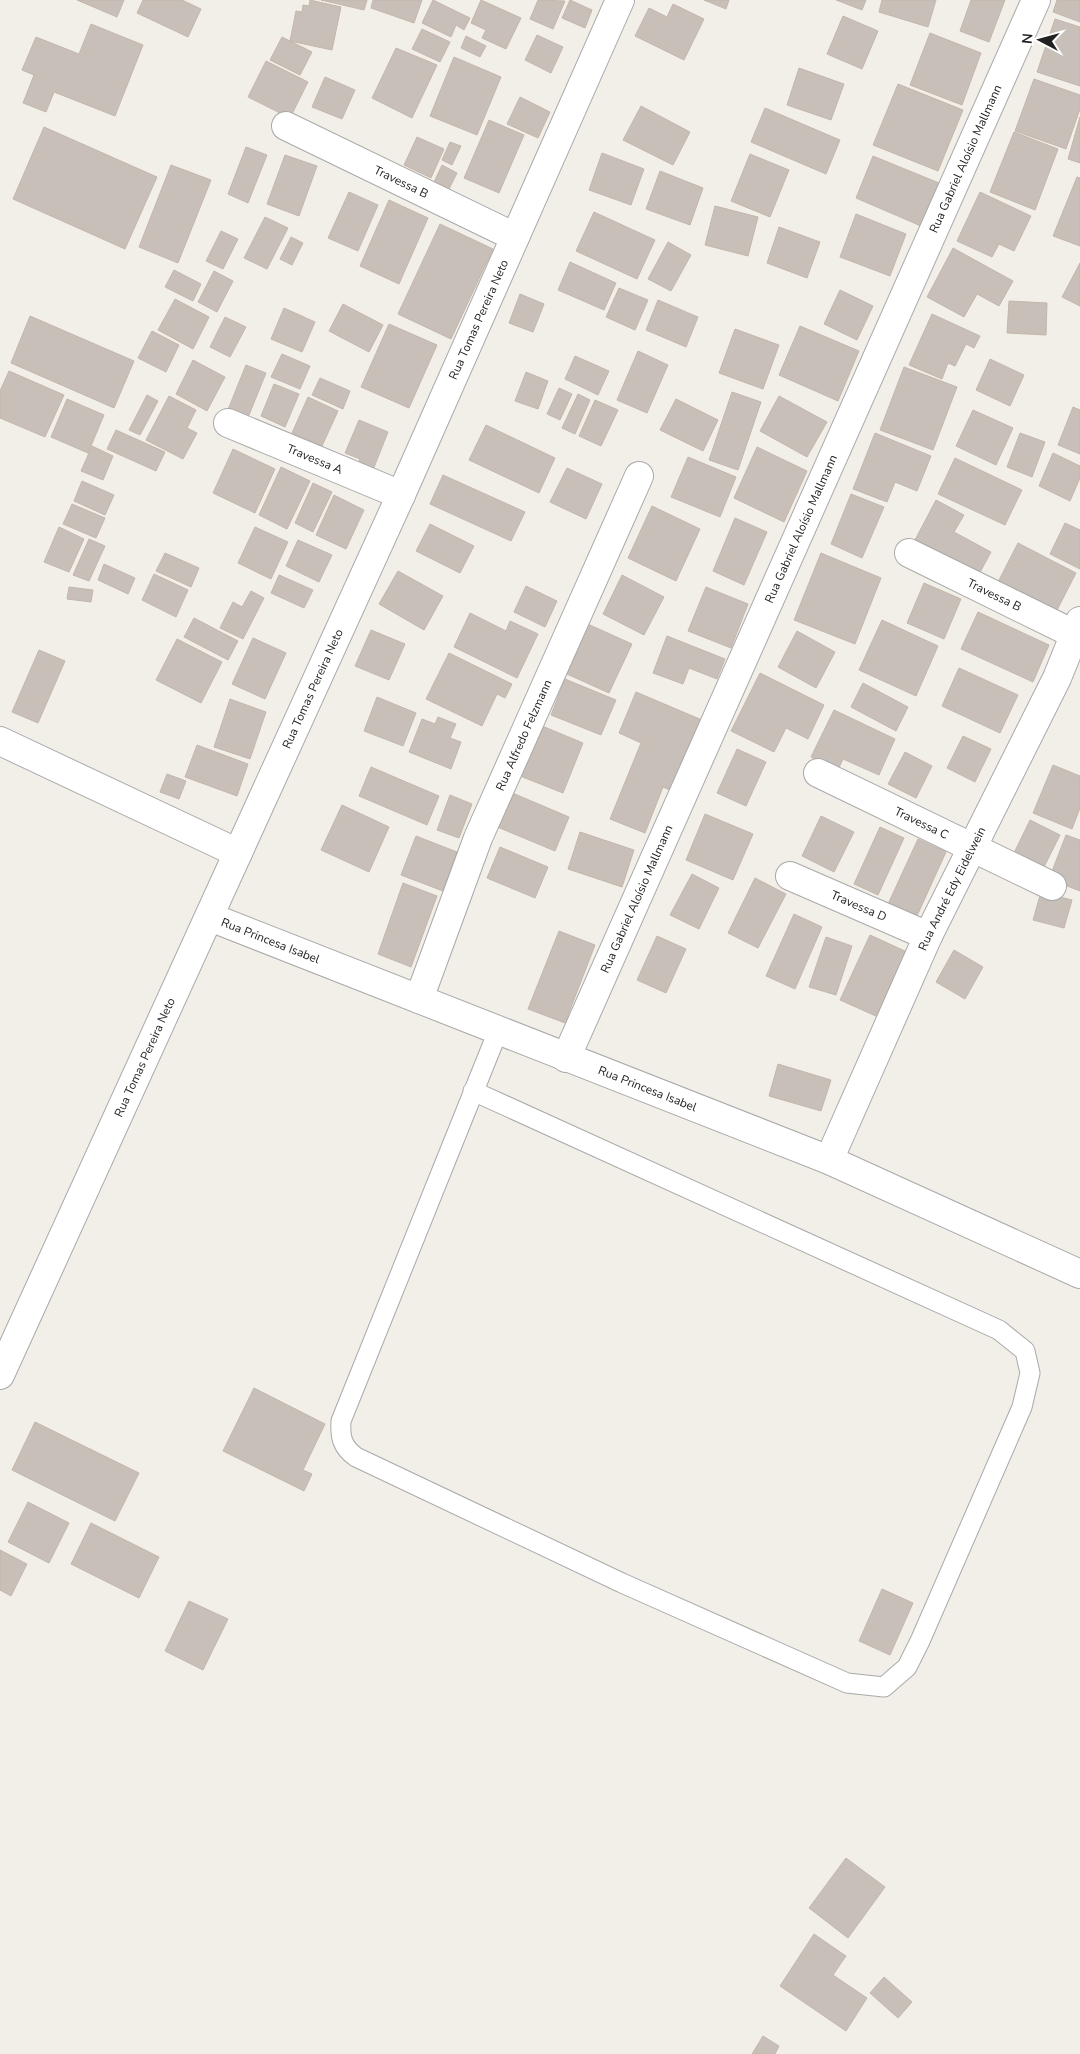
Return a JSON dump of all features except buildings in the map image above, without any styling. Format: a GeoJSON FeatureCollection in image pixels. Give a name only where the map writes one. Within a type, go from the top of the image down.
{"type":"FeatureCollection","features":[{"type":"Feature","properties":{"kind":"street","name":"Rua Tomas Pereira Neto"},"geometry":{"type":"LineString","coordinates":[[0,1375],[401,495],[620,0]]}},
{"type":"Feature","properties":{"kind":"street","name":"Rua Gabriel Aloísio Mallmann"},"geometry":{"type":"LineString","coordinates":[[566,1058],[1036,0]]}},
{"type":"Feature","properties":{"kind":"street","name":"Travessa B"},"geometry":{"type":"LineString","coordinates":[[286,126],[515,238]]}},
{"type":"Feature","properties":{"kind":"street","name":"Travessa A"},"geometry":{"type":"LineString","coordinates":[[228,423],[401,495]]}},
{"type":"Feature","properties":{"kind":"street","name":"Rua Alfredo Felzmann"},"geometry":{"type":"LineString","coordinates":[[419,1000],[478,838],[639,476]]}},
{"type":"Feature","properties":{"kind":"street","name":"Travessa B"},"geometry":{"type":"LineString","coordinates":[[909,553],[1078,630]]}},
{"type":"Feature","properties":{"kind":"street","name":"Rua André Edy Eidelwein"},"geometry":{"type":"LineString","coordinates":[[829,1160],[928,936],[1057,678],[1078,630]]}},
{"type":"Feature","properties":{"kind":"street"},"geometry":{"type":"LineString","coordinates":[[0,741],[238,853]]}},
{"type":"Feature","properties":{"kind":"street","name":"Travessa C"},"geometry":{"type":"LineString","coordinates":[[818,772],[1052,886]]}},
{"type":"Feature","properties":{"kind":"street","name":"Travessa D"},"geometry":{"type":"LineString","coordinates":[[790,876],[928,936]]}},
{"type":"Feature","properties":{"kind":"street","name":"Rua Princesa Isabel"},"geometry":{"type":"LineString","coordinates":[[210,917],[829,1160],[1080,1274]]}},
{"type":"Feature","properties":{"kind":"lane"},"geometry":{"type":"LineString","coordinates":[[473,1091],[1000,1330],[1025,1351],[1030,1373],[1022,1407],[920,1641],[907,1667],[884,1687],[847,1684],[613,1579],[356,1457],[346,1450],[340,1436],[341,1421],[473,1091],[498,1031]]}}]}
